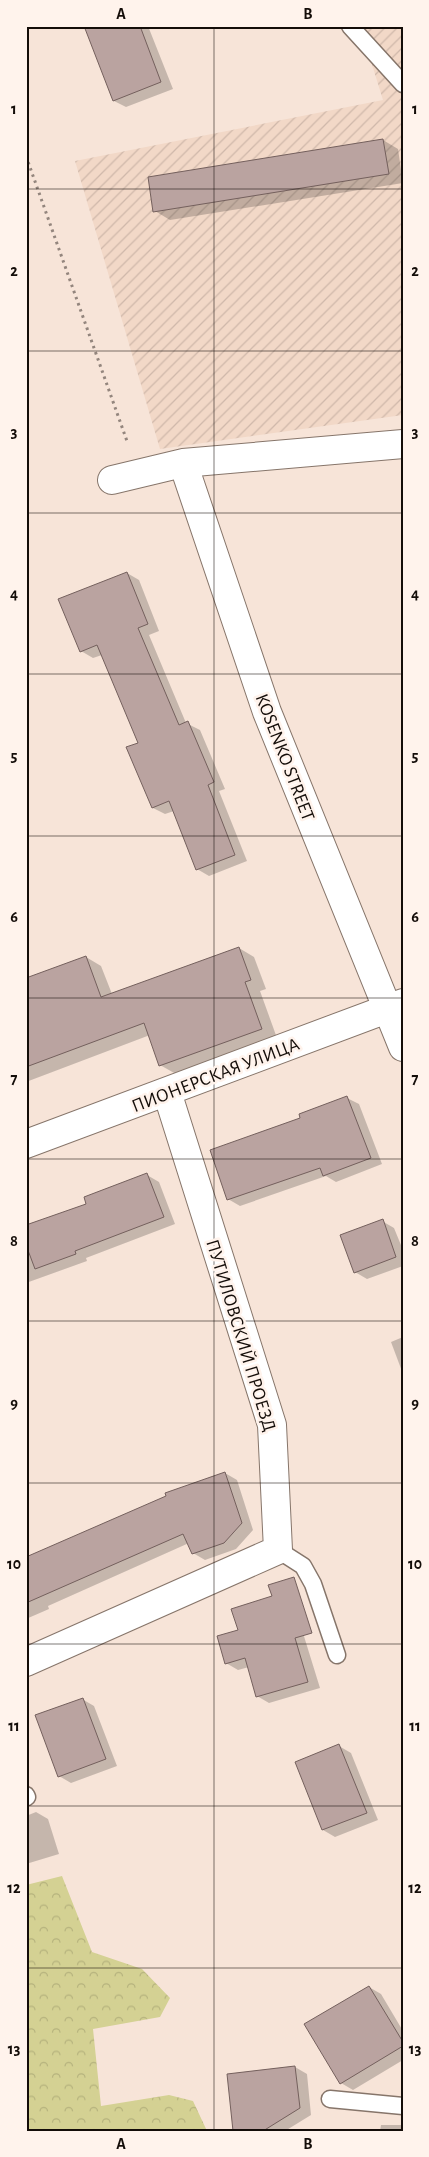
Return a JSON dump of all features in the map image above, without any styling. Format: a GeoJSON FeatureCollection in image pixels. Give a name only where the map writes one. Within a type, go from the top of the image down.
{"type":"FeatureCollection","features":[{"type":"Feature","properties":{"kind":"street"},"geometry":{"type":"LineString","coordinates":[[112,480],[183,463],[403,444]]}},
{"type":"Feature","properties":{"kind":"street","name":"KOSENKO STREET"},"geometry":{"type":"LineString","coordinates":[[183,463],[267,712],[395,1006],[403,1047]]}},
{"type":"Feature","properties":{"kind":"street","name":"ПИОНЕРСКАЯ УЛИЦА"},"geometry":{"type":"LineString","coordinates":[[26,1144],[395,1006]]}},
{"type":"Feature","properties":{"kind":"street","name":"ПУТИЛОВСКИЙ ПРОЕЗД"},"geometry":{"type":"LineString","coordinates":[[167,1092],[272,1425],[278,1550]]}},
{"type":"Feature","properties":{"kind":"street"},"geometry":{"type":"LineString","coordinates":[[26,1662],[278,1550]]}},
{"type":"Feature","properties":{"kind":"lane"},"geometry":{"type":"LineString","coordinates":[[350,26],[403,84]]}},
{"type":"Feature","properties":{"kind":"lane"},"geometry":{"type":"LineString","coordinates":[[278,1550],[303,1566],[313,1584],[337,1655]]}},
{"type":"Feature","properties":{"kind":"lane"},"geometry":{"type":"LineString","coordinates":[[330,2099],[403,2106]]}},
{"type":"Feature","properties":{"kind":"path"},"geometry":{"type":"LineString","coordinates":[[26,156],[127,444],[136,447]]}},
{"type":"Feature","properties":{"kind":"shaded area"},"geometry":{"type":"Polygon","coordinates":[[[360,26],[403,26],[403,415],[160,449],[75,161],[383,100],[360,26]]]}},
{"type":"Feature","properties":{"kind":"green space"},"geometry":{"type":"Polygon","coordinates":[[[62,1876],[92,1952],[142,1969],[170,1998],[160,2017],[93,2029],[101,2106],[169,2095],[193,2101],[207,2131],[26,2131],[26,1885],[62,1876]]]}},
{"type":"Feature","properties":{"kind":"building"},"geometry":{"type":"Polygon","coordinates":[[[84,26],[140,26],[161,82],[113,101],[84,26]]]}},
{"type":"Feature","properties":{"kind":"building"},"geometry":{"type":"Polygon","coordinates":[[[383,139],[389,174],[153,212],[148,177],[383,139]]]}},
{"type":"Feature","properties":{"kind":"building"},"geometry":{"type":"Polygon","coordinates":[[[127,572],[148,624],[138,628],[179,725],[188,721],[214,782],[208,785],[235,855],[196,870],[169,801],[152,808],[126,747],[138,743],[97,645],[80,652],[58,599],[127,572]]]}},
{"type":"Feature","properties":{"kind":"building"},"geometry":{"type":"Polygon","coordinates":[[[239,947],[251,980],[245,982],[262,1029],[159,1066],[144,1023],[26,1067],[26,978],[86,956],[101,997],[239,947]]]}},
{"type":"Feature","properties":{"kind":"building"},"geometry":{"type":"Polygon","coordinates":[[[347,1096],[371,1158],[323,1176],[320,1168],[227,1200],[210,1150],[300,1118],[299,1114],[347,1096]]]}},
{"type":"Feature","properties":{"kind":"building"},"geometry":{"type":"Polygon","coordinates":[[[147,1173],[164,1217],[75,1251],[76,1254],[35,1269],[26,1245],[26,1225],[86,1204],[84,1197],[147,1173]]]}},
{"type":"Feature","properties":{"kind":"building"},"geometry":{"type":"Polygon","coordinates":[[[383,1219],[396,1257],[354,1273],[340,1235],[383,1219]]]}},
{"type":"Feature","properties":{"kind":"building"},"geometry":{"type":"Polygon","coordinates":[[[225,1472],[242,1523],[224,1543],[192,1554],[183,1534],[26,1603],[26,1557],[166,1496],[165,1493],[225,1472]]]}},
{"type":"Feature","properties":{"kind":"building"},"geometry":{"type":"Polygon","coordinates":[[[294,1577],[312,1633],[295,1638],[308,1682],[256,1697],[245,1658],[225,1664],[217,1636],[238,1630],[231,1609],[272,1596],[268,1585],[294,1577]]]}},
{"type":"Feature","properties":{"kind":"building"},"geometry":{"type":"Polygon","coordinates":[[[83,1698],[106,1759],[58,1777],[35,1715],[83,1698]]]}},
{"type":"Feature","properties":{"kind":"building"},"geometry":{"type":"Polygon","coordinates":[[[339,1744],[367,1813],[322,1830],[295,1762],[339,1744]]]}},
{"type":"Feature","properties":{"kind":"building"},"geometry":{"type":"Polygon","coordinates":[[[369,1986],[403,2042],[403,2046],[340,2084],[304,2024],[369,1986]]]}},
{"type":"Feature","properties":{"kind":"building"},"geometry":{"type":"Polygon","coordinates":[[[295,2066],[300,2108],[263,2131],[233,2131],[227,2074],[295,2066]]]}}]}
